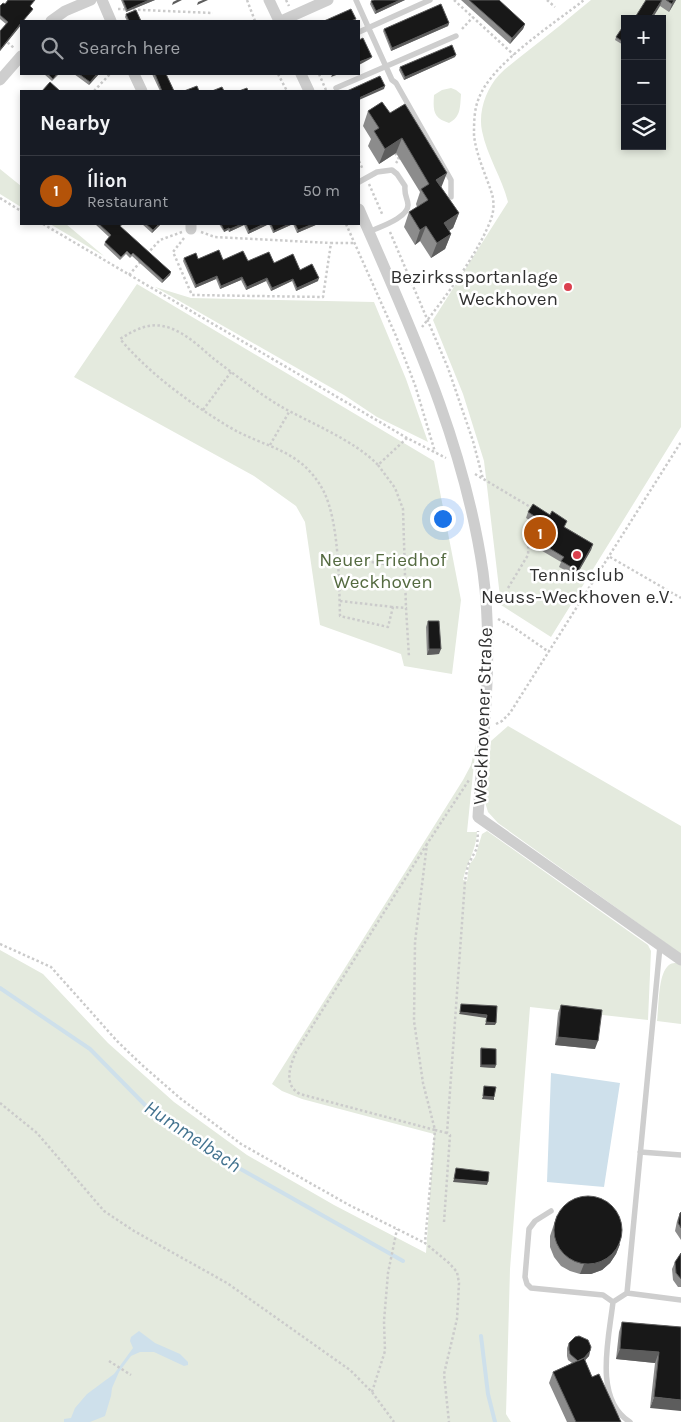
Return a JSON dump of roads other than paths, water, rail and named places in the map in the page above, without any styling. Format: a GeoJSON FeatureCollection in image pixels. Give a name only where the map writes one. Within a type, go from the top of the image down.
{"type":"FeatureCollection","features":[{"type":"Feature","properties":{"kind":"street"},"geometry":{"type":"LineString","coordinates":[[52,20],[65,11],[91,0]]}},
{"type":"Feature","properties":{"kind":"street"},"geometry":{"type":"LineString","coordinates":[[269,0],[279,20]]}},
{"type":"Feature","properties":{"kind":"street"},"geometry":{"type":"LineString","coordinates":[[282,20],[328,0]]}},
{"type":"Feature","properties":{"kind":"street"},"geometry":{"type":"LineString","coordinates":[[104,4],[111,20]]}},
{"type":"Feature","properties":{"kind":"street"},"geometry":{"type":"LineString","coordinates":[[0,80],[18,52]]}},
{"type":"Feature","properties":{"kind":"street"},"geometry":{"type":"LineString","coordinates":[[134,75],[142,90]]}},
{"type":"Feature","properties":{"kind":"street"},"geometry":{"type":"LineString","coordinates":[[301,75],[308,90]]}},
{"type":"Feature","properties":{"kind":"street","name":"Weckhovener Straße"},"geometry":{"type":"LineString","coordinates":[[360,211],[415,336],[442,409],[461,466],[483,573],[487,647],[485,728],[478,817],[681,960]]}},
{"type":"Feature","properties":{"kind":"lane"},"geometry":{"type":"LineString","coordinates":[[356,0],[385,66],[451,180],[451,197]]}},
{"type":"Feature","properties":{"kind":"lane"},"geometry":{"type":"LineString","coordinates":[[360,32],[430,0]]}},
{"type":"Feature","properties":{"kind":"lane"},"geometry":{"type":"LineString","coordinates":[[336,88],[456,36]]}},
{"type":"Feature","properties":{"kind":"lane"},"geometry":{"type":"LineString","coordinates":[[360,181],[384,170],[392,170],[405,186],[404,196],[408,202],[408,209],[404,214],[369,232]]}},
{"type":"Feature","properties":{"kind":"lane"},"geometry":{"type":"LineString","coordinates":[[627,1293],[660,946]]}},
{"type":"Feature","properties":{"kind":"lane"},"geometry":{"type":"LineString","coordinates":[[640,1152],[681,1155]]}},
{"type":"Feature","properties":{"kind":"lane"},"geometry":{"type":"LineString","coordinates":[[551,1211],[535,1220],[527,1235],[525,1277],[528,1286],[603,1295],[613,1302]]}},
{"type":"Feature","properties":{"kind":"lane"},"geometry":{"type":"LineString","coordinates":[[613,1302],[627,1293],[681,1300]]}},
{"type":"Feature","properties":{"kind":"lane"},"geometry":{"type":"LineString","coordinates":[[613,1302],[606,1375],[609,1392],[615,1406],[620,1414],[630,1422]]}},
{"type":"Feature","properties":{"kind":"water"},"geometry":{"type":"Polygon","coordinates":[[[551,1073],[620,1083],[604,1187],[547,1182],[551,1073]]]}},
{"type":"Feature","properties":{"kind":"water"},"geometry":{"type":"Polygon","coordinates":[[[139,1331],[155,1343],[180,1354],[188,1362],[188,1365],[184,1366],[154,1352],[140,1352],[131,1356],[119,1372],[112,1388],[105,1416],[90,1422],[64,1422],[64,1419],[71,1418],[75,1408],[87,1394],[114,1374],[133,1348],[130,1341],[131,1337],[139,1331]]]}},
{"type":"Feature","properties":{"kind":"waterway","name":"Hummelbach"},"geometry":{"type":"LineString","coordinates":[[0,988],[90,1049],[148,1108],[230,1163],[403,1261]]}},
{"type":"Feature","properties":{"kind":"waterway","name":"Hummelbach"},"geometry":{"type":"LineString","coordinates":[[481,1336],[488,1394],[495,1422]]}},
{"type":"Feature","properties":{"kind":"place","name":"Bezirkssportanlage Weckhoven"},"geometry":{"type":"Point","coordinates":[568,287]}},
{"type":"Feature","properties":{"kind":"place","name":"Ílion"},"geometry":{"type":"Point","coordinates":[540,533]}},
{"type":"Feature","properties":{"kind":"place","name":"Tennisclub Neuss-Weckhoven e.V."},"geometry":{"type":"Point","coordinates":[577,555]}},
{"type":"Feature","properties":{"kind":"park label","name":"Neuer Friedhof Weckhoven"},"geometry":{"type":"Point","coordinates":[383,570]}}]}
